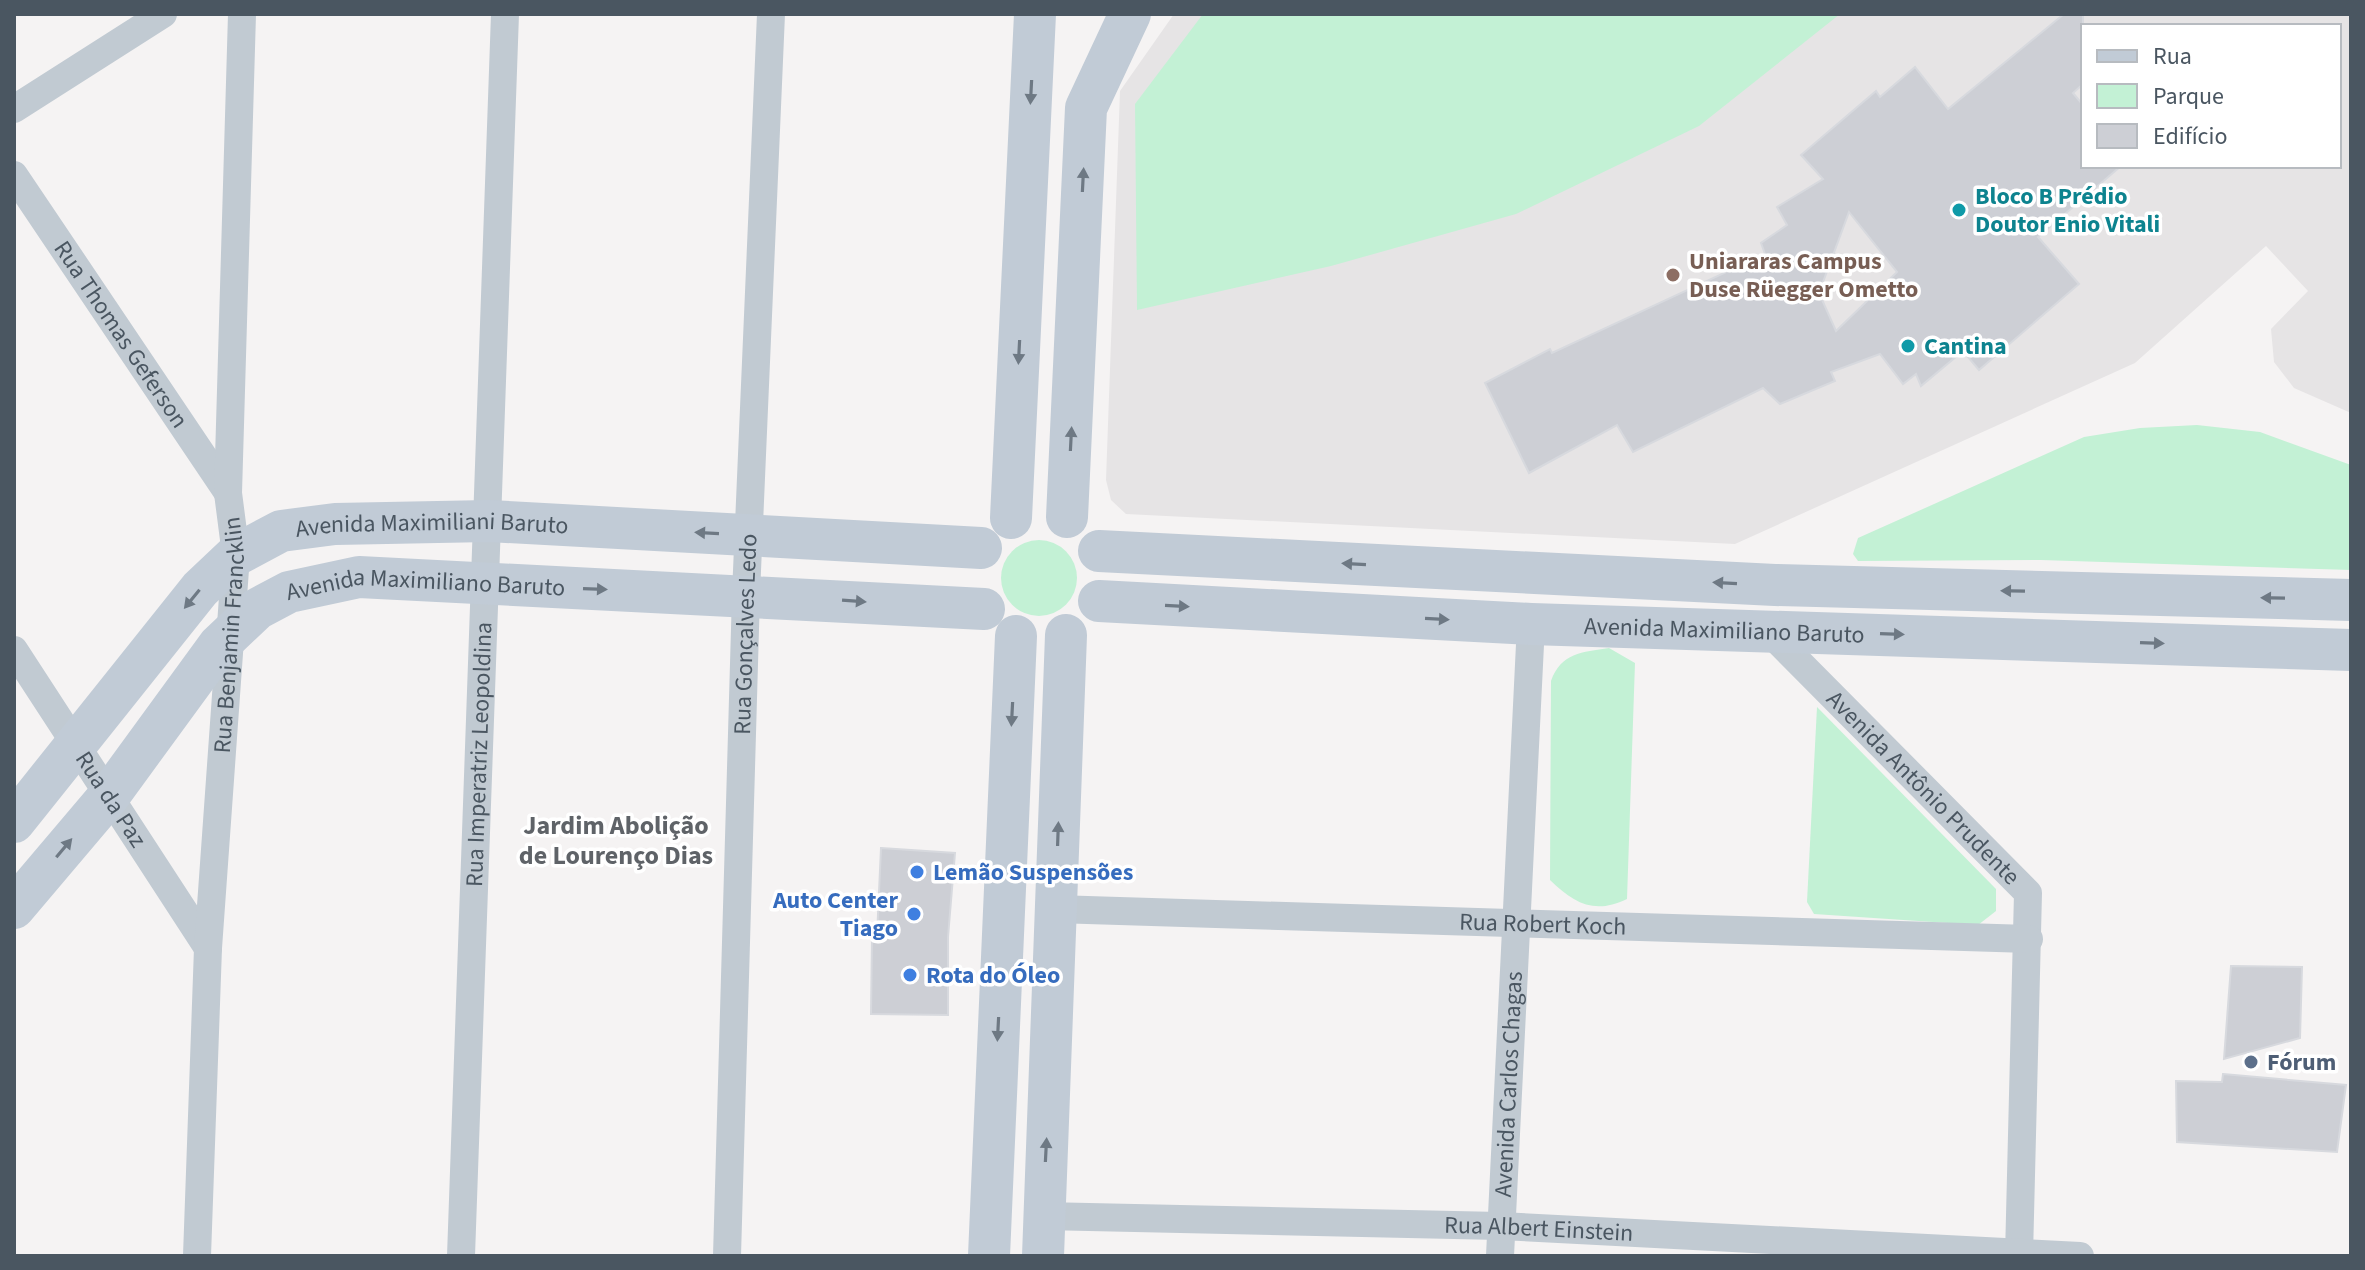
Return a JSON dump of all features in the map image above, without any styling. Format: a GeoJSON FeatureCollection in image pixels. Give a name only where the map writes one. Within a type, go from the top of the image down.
{"type":"FeatureCollection","features":[{"type":"Feature","properties":{"kind":"street"},"geometry":{"type":"LineString","coordinates":[[14,109],[163,14]]}},
{"type":"Feature","properties":{"kind":"street","name":"Rua Benjamin Francklin"},"geometry":{"type":"LineString","coordinates":[[197,1256],[208,948],[236,555],[228,493],[242,14]]}},
{"type":"Feature","properties":{"kind":"street","name":"Rua Imperatriz Leopoldina"},"geometry":{"type":"LineString","coordinates":[[461,1256],[505,14]]}},
{"type":"Feature","properties":{"kind":"street","name":"Rua Gonçalves Ledo"},"geometry":{"type":"LineString","coordinates":[[727,1256],[746,594],[751,535],[771,14]]}},
{"type":"Feature","properties":{"kind":"street"},"geometry":{"type":"LineString","coordinates":[[1011,518],[1035,14]]}},
{"type":"Feature","properties":{"kind":"street"},"geometry":{"type":"LineString","coordinates":[[1067,517],[1086,108],[1130,14]]}},
{"type":"Feature","properties":{"kind":"street","name":"Rua Thomas Geferson"},"geometry":{"type":"LineString","coordinates":[[14,175],[228,493]]}},
{"type":"Feature","properties":{"kind":"street"},"geometry":{"type":"LineString","coordinates":[[1039,511],[1067,517],[1092,537],[1099,551],[1104,585],[1099,601],[1085,621],[1066,635],[1041,640],[1016,636],[998,625],[984,609],[975,579],[981,548],[993,530],[1011,518],[1039,511]]}},
{"type":"Feature","properties":{"kind":"street","name":"Avenida Maximiliani Baruto"},"geometry":{"type":"LineString","coordinates":[[14,822],[200,589],[236,555],[281,531],[335,524],[489,521],[981,548]]}},
{"type":"Feature","properties":{"kind":"street","name":"Avenida Maximiliano Baruto"},"geometry":{"type":"LineString","coordinates":[[1099,551],[1775,585],[2351,600]]}},
{"type":"Feature","properties":{"kind":"street","name":"Avenida Maximiliano Baruto"},"geometry":{"type":"LineString","coordinates":[[14,908],[108,797],[229,636],[257,609],[289,592],[359,577],[486,585],[746,594],[984,609]]}},
{"type":"Feature","properties":{"kind":"street"},"geometry":{"type":"LineString","coordinates":[[1767,630],[1775,585]]}},
{"type":"Feature","properties":{"kind":"street","name":"Avenida Maximiliano Baruto"},"geometry":{"type":"LineString","coordinates":[[1099,601],[1531,624],[2351,650]]}},
{"type":"Feature","properties":{"kind":"street","name":"Avenida Carlos Chagas"},"geometry":{"type":"LineString","coordinates":[[1500,1256],[1531,624]]}},
{"type":"Feature","properties":{"kind":"street","name":"Avenida Antônio Prudente"},"geometry":{"type":"LineString","coordinates":[[1767,630],[2028,893],[2019,1255]]}},
{"type":"Feature","properties":{"kind":"street"},"geometry":{"type":"LineString","coordinates":[[1043,1236],[1066,635]]}},
{"type":"Feature","properties":{"kind":"street"},"geometry":{"type":"LineString","coordinates":[[989,1256],[1016,636]]}},
{"type":"Feature","properties":{"kind":"street","name":"Rua da Paz"},"geometry":{"type":"LineString","coordinates":[[14,650],[208,948]]}},
{"type":"Feature","properties":{"kind":"street","name":"Rua Robert Koch"},"geometry":{"type":"LineString","coordinates":[[1055,909],[2029,939]]}},
{"type":"Feature","properties":{"kind":"street","name":"Rua Albert Einstein"},"geometry":{"type":"LineString","coordinates":[[1043,1236],[1500,1226],[2080,1256]]}},
{"type":"Feature","properties":{"kind":"shaded area","name":"Uniararas Campus Duse Rüegger Ometto"},"geometry":{"type":"Polygon","coordinates":[[[1174,14],[2351,14],[2351,413],[2294,388],[2274,362],[2271,329],[2308,291],[2266,246],[2135,363],[1735,544],[1126,514],[1111,500],[1106,480],[1120,91],[1174,14]]]}},
{"type":"Feature","properties":{"kind":"green space"},"geometry":{"type":"Polygon","coordinates":[[[1203,14],[1840,14],[1699,126],[1516,214],[1331,266],[1137,310],[1135,104],[1203,14]]]}},
{"type":"Feature","properties":{"kind":"green space"},"geometry":{"type":"Polygon","coordinates":[[[2197,425],[2260,432],[2351,465],[2351,570],[2041,560],[1858,561],[1853,554],[1858,538],[2084,437],[2140,428],[2197,425]]]}},
{"type":"Feature","properties":{"kind":"green space"},"geometry":{"type":"Polygon","coordinates":[[[1032,540],[1046,540],[1060,546],[1071,557],[1077,578],[1075,593],[1066,605],[1054,614],[1032,616],[1018,610],[1007,599],[1001,585],[1001,571],[1007,557],[1018,546],[1032,540]]]}},
{"type":"Feature","properties":{"kind":"green space"},"geometry":{"type":"Polygon","coordinates":[[[1609,648],[1635,663],[1627,899],[1615,904],[1594,906],[1576,900],[1550,880],[1551,681],[1567,659],[1609,648]]]}},
{"type":"Feature","properties":{"kind":"green space"},"geometry":{"type":"Polygon","coordinates":[[[1817,707],[1996,889],[1996,911],[1978,925],[1814,914],[1807,902],[1817,707]]]}},
{"type":"Feature","properties":{"kind":"building"},"geometry":{"type":"Polygon","coordinates":[[[2064,14],[2083,14],[2081,86],[2073,93],[2081,103],[2081,168],[2119,168],[2038,237],[2079,284],[1979,370],[1963,351],[1921,386],[1916,374],[1903,384],[1880,354],[1831,372],[1835,381],[1780,404],[1763,388],[1633,452],[1617,425],[1529,473],[1485,383],[1550,349],[1552,353],[1765,254],[1761,243],[1787,225],[1777,207],[1823,179],[1801,155],[1876,91],[1880,97],[1915,67],[1948,109],[2064,14]],[[1849,212],[1819,293],[1836,331],[1897,272],[1849,212]]]}},
{"type":"Feature","properties":{"kind":"building"},"geometry":{"type":"Polygon","coordinates":[[[881,848],[955,853],[948,937],[948,1015],[871,1014],[872,936],[877,936],[881,848]]]}},
{"type":"Feature","properties":{"kind":"building"},"geometry":{"type":"Polygon","coordinates":[[[2231,966],[2302,967],[2300,1038],[2224,1059],[2231,966]]]}},
{"type":"Feature","properties":{"kind":"building","name":"Fórum"},"geometry":{"type":"Polygon","coordinates":[[[2223,1074],[2346,1085],[2337,1152],[2177,1142],[2176,1081],[2222,1082],[2223,1074]]]}},
{"type":"Feature","properties":{"kind":"place","name":"Bloco B Prédio Doutor Enio Vitali"},"geometry":{"type":"Point","coordinates":[1959,210]}},
{"type":"Feature","properties":{"kind":"place","name":"Uniararas Campus Duse Rüegger Ometto"},"geometry":{"type":"Point","coordinates":[1673,275]}},
{"type":"Feature","properties":{"kind":"place","name":"Cantina"},"geometry":{"type":"Point","coordinates":[1908,346]}},
{"type":"Feature","properties":{"kind":"place","name":"Lemão Suspensões"},"geometry":{"type":"Point","coordinates":[917,872]}},
{"type":"Feature","properties":{"kind":"place","name":"Auto Center Tiago"},"geometry":{"type":"Point","coordinates":[914,914]}},
{"type":"Feature","properties":{"kind":"place","name":"Rota do Óleo"},"geometry":{"type":"Point","coordinates":[910,975]}},
{"type":"Feature","properties":{"kind":"place","name":"Fórum"},"geometry":{"type":"Point","coordinates":[2251,1062]}},
{"type":"Feature","properties":{"kind":"district","name":"Jardim Abolição de Lourenço Dias"},"geometry":{"type":"Point","coordinates":[616,840]}}]}
